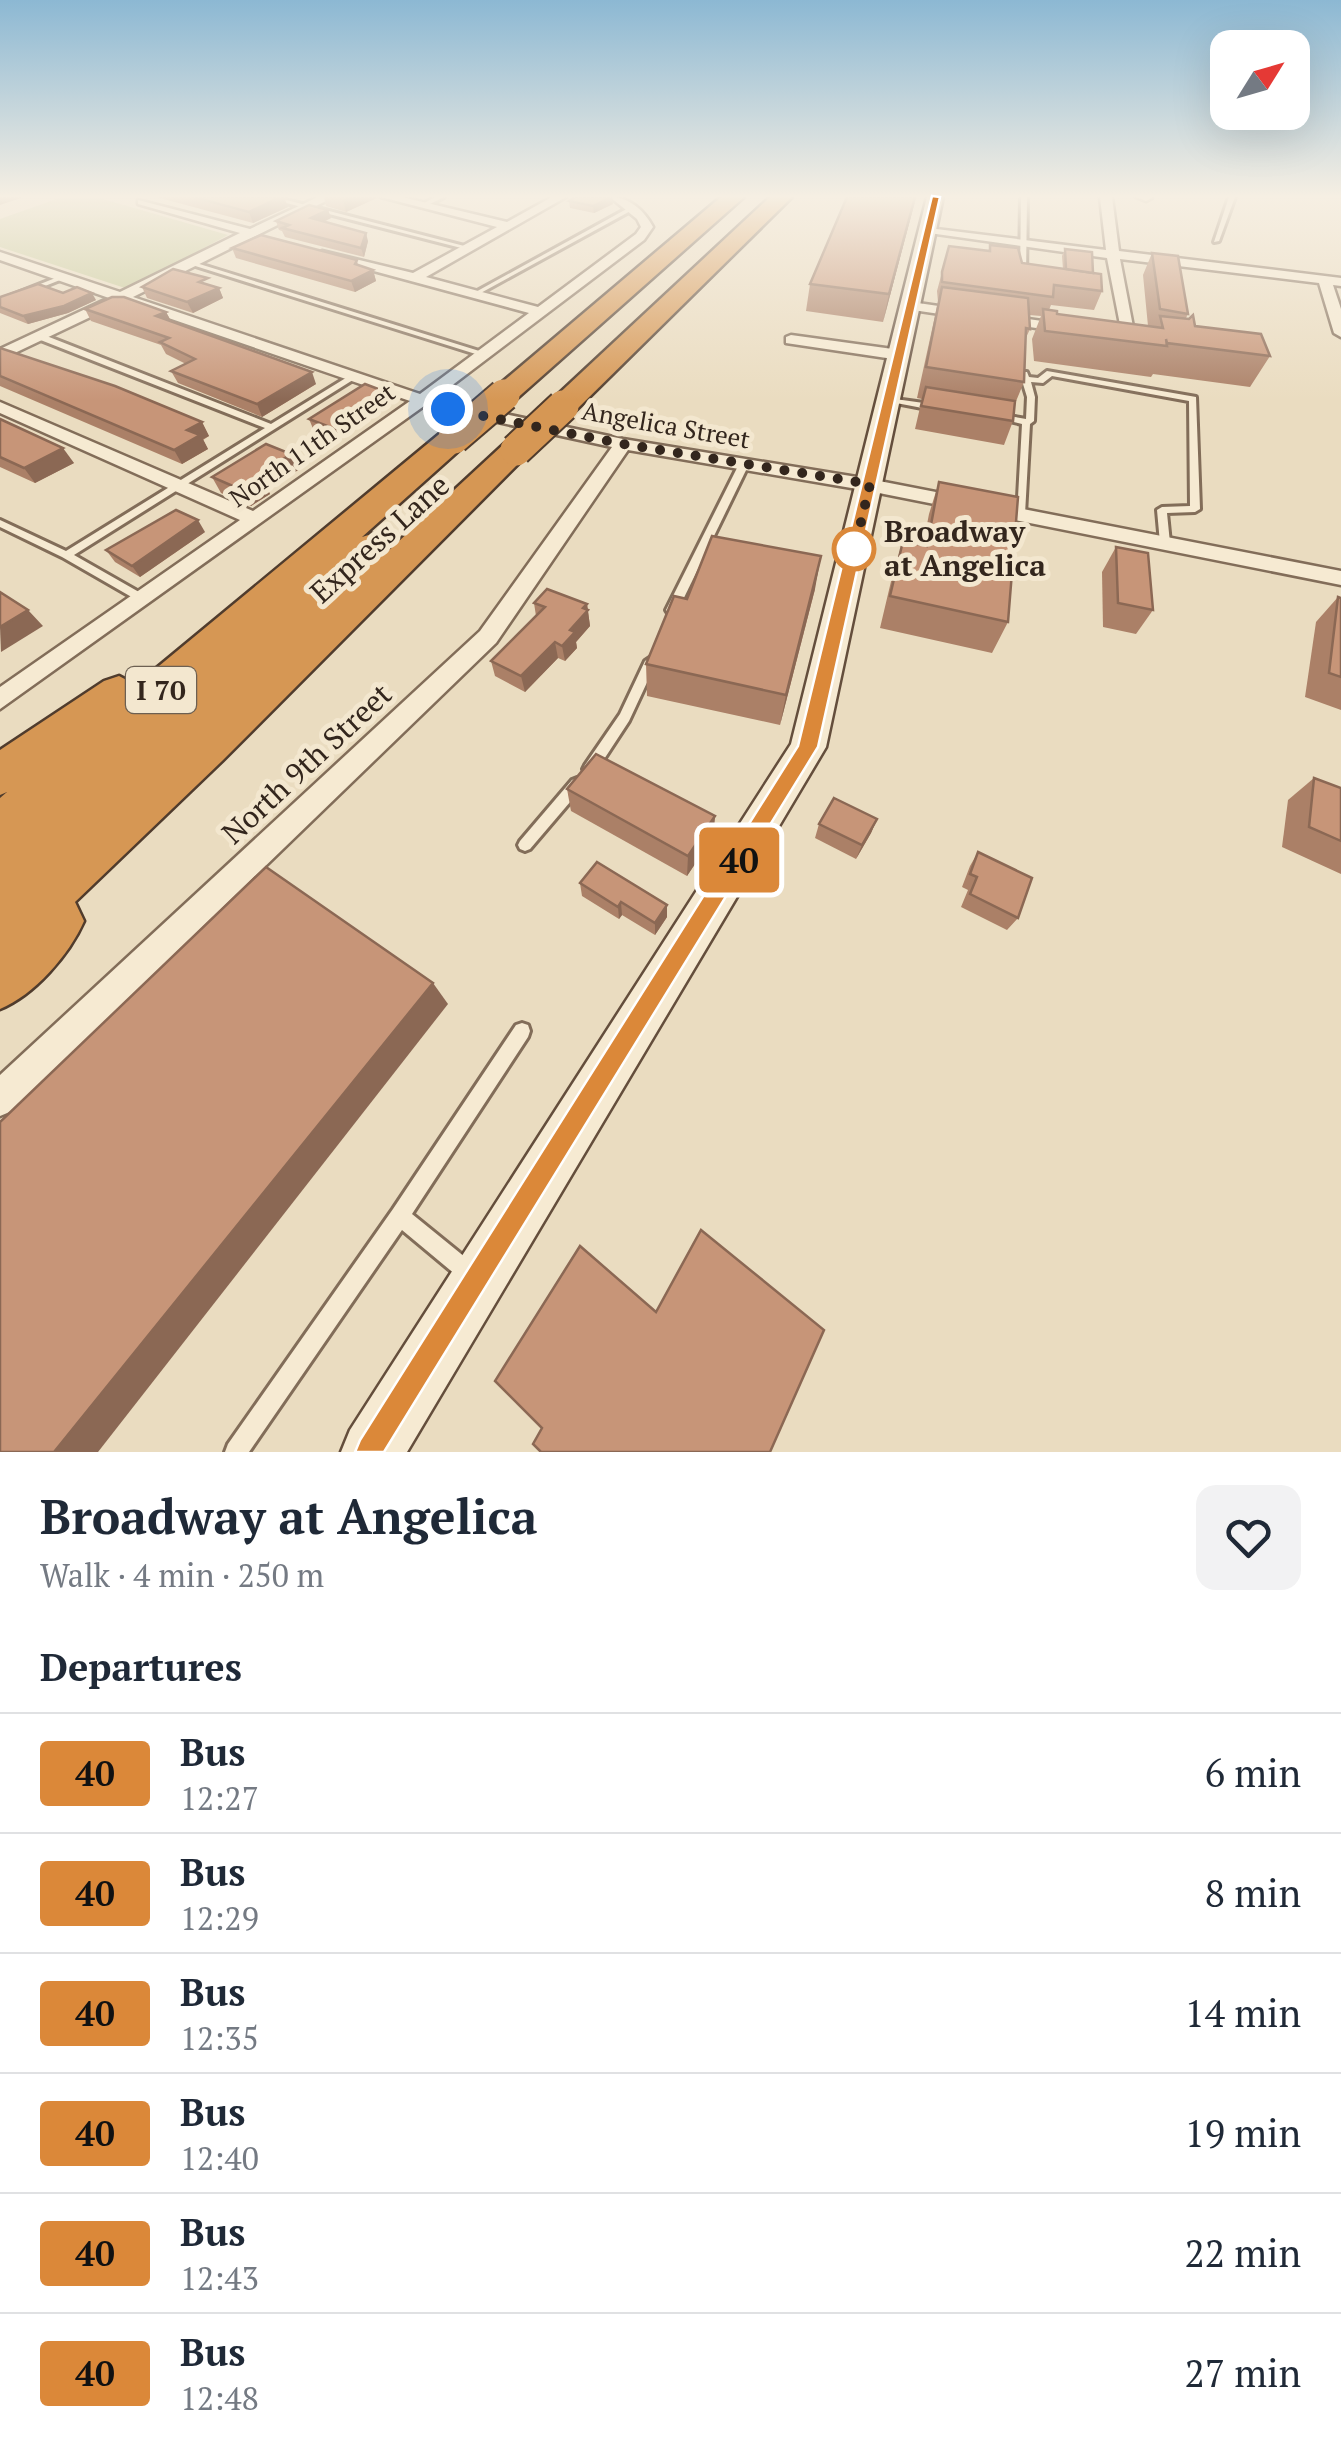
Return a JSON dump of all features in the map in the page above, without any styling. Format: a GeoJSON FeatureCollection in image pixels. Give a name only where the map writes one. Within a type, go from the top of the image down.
{"type":"FeatureCollection","features":[{"type":"Feature","properties":{"kind":"highway","name":"I 70"},"geometry":{"type":"LineString","coordinates":[[0,938],[206,748],[485,444],[668,265]]}},
{"type":"Feature","properties":{"kind":"highway"},"geometry":{"type":"LineString","coordinates":[[533,401],[684,265]]}},
{"type":"Feature","properties":{"kind":"highway","name":"I 70"},"geometry":{"type":"LineString","coordinates":[[0,828],[322,551],[485,444],[700,265]]}},
{"type":"Feature","properties":{"kind":"highway","name":"Express Lane"},"geometry":{"type":"LineString","coordinates":[[0,879],[485,444]]}},
{"type":"Feature","properties":{"kind":"highway"},"geometry":{"type":"LineString","coordinates":[[0,775],[322,551]]}},
{"type":"Feature","properties":{"kind":"highway"},"geometry":{"type":"LineString","coordinates":[[0,981],[143,830],[206,748]]}},
{"type":"Feature","properties":{"kind":"main road"},"geometry":{"type":"LineString","coordinates":[[372,1452],[808,747],[921,265]]}},
{"type":"Feature","properties":{"kind":"street","name":"Angelica Street"},"geometry":{"type":"LineString","coordinates":[[25,265],[422,402],[623,444],[870,484],[1341,578]]}},
{"type":"Feature","properties":{"kind":"street"},"geometry":{"type":"LineString","coordinates":[[0,355],[126,298],[187,265]]}},
{"type":"Feature","properties":{"kind":"street"},"geometry":{"type":"LineString","coordinates":[[366,265],[540,312]]}},
{"type":"Feature","properties":{"kind":"street"},"geometry":{"type":"LineString","coordinates":[[414,278],[438,265]]}},
{"type":"Feature","properties":{"kind":"street","name":"North 11th Street"},"geometry":{"type":"LineString","coordinates":[[1,699],[422,402],[603,265]]}},
{"type":"Feature","properties":{"kind":"street"},"geometry":{"type":"LineString","coordinates":[[1111,335],[1132,341],[1114,265]]}},
{"type":"Feature","properties":{"kind":"street"},"geometry":{"type":"LineString","coordinates":[[1200,265],[1333,281],[1340,329]]}},
{"type":"Feature","properties":{"kind":"street"},"geometry":{"type":"LineString","coordinates":[[912,306],[1094,332]]}},
{"type":"Feature","properties":{"kind":"street"},"geometry":{"type":"LineString","coordinates":[[791,340],[900,356]]}},
{"type":"Feature","properties":{"kind":"street"},"geometry":{"type":"LineString","coordinates":[[0,407],[255,519]]}},
{"type":"Feature","properties":{"kind":"street","name":"North 9th Street"},"geometry":{"type":"LineString","coordinates":[[0,1099],[488,637],[623,444]]}},
{"type":"Feature","properties":{"kind":"lane"},"geometry":{"type":"LineString","coordinates":[[196,265],[485,354]]}},
{"type":"Feature","properties":{"kind":"lane"},"geometry":{"type":"LineString","coordinates":[[475,294],[528,265]]}},
{"type":"Feature","properties":{"kind":"lane"},"geometry":{"type":"LineString","coordinates":[[1023,265],[1022,278],[1034,283]]}},
{"type":"Feature","properties":{"kind":"lane"},"geometry":{"type":"LineString","coordinates":[[0,302],[63,277]]}},
{"type":"Feature","properties":{"kind":"lane"},"geometry":{"type":"LineString","coordinates":[[1101,291],[1118,293]]}},
{"type":"Feature","properties":{"kind":"lane"},"geometry":{"type":"LineString","coordinates":[[1024,323],[1024,332],[1076,339]]}},
{"type":"Feature","properties":{"kind":"lane"},"geometry":{"type":"LineString","coordinates":[[41,337],[272,428]]}},
{"type":"Feature","properties":{"kind":"lane"},"geometry":{"type":"LineString","coordinates":[[991,416],[1030,421],[1031,397],[1024,379],[1024,360]]}},
{"type":"Feature","properties":{"kind":"lane"},"geometry":{"type":"LineString","coordinates":[[1024,379],[1040,380],[1050,373],[1193,399],[1196,509],[1162,510],[1166,543]]}},
{"type":"Feature","properties":{"kind":"lane"},"geometry":{"type":"LineString","coordinates":[[66,554],[352,378]]}},
{"type":"Feature","properties":{"kind":"lane"},"geometry":{"type":"LineString","coordinates":[[891,400],[955,410]]}},
{"type":"Feature","properties":{"kind":"lane"},"geometry":{"type":"LineString","coordinates":[[1020,514],[1026,422]]}},
{"type":"Feature","properties":{"kind":"lane"},"geometry":{"type":"LineString","coordinates":[[668,618],[744,464]]}},
{"type":"Feature","properties":{"kind":"lane"},"geometry":{"type":"LineString","coordinates":[[0,523],[66,554],[142,599]]}},
{"type":"Feature","properties":{"kind":"lane"},"geometry":{"type":"LineString","coordinates":[[525,845],[612,742],[635,701],[655,651]]}},
{"type":"Feature","properties":{"kind":"lane"},"geometry":{"type":"LineString","coordinates":[[236,1452],[400,1216],[522,1031]]}},
{"type":"Feature","properties":{"kind":"lane"},"geometry":{"type":"LineString","coordinates":[[400,1216],[479,1280]]}},
{"type":"Feature","properties":{"kind":"green space"},"geometry":{"type":"Polygon","coordinates":[[[54,265],[173,265],[128,289],[54,265]]]}},
{"type":"Feature","properties":{"kind":"building"},"geometry":{"type":"Polygon","coordinates":[[[292,265],[357,265],[373,270],[351,281],[292,265]]]}},
{"type":"Feature","properties":{"kind":"building"},"geometry":{"type":"Polygon","coordinates":[[[818,265],[897,265],[889,294],[810,284],[818,265]]]}},
{"type":"Feature","properties":{"kind":"building"},"geometry":{"type":"Polygon","coordinates":[[[944,265],[1035,265],[1101,274],[1102,291],[1054,285],[1053,297],[942,282],[944,265]]]}},
{"type":"Feature","properties":{"kind":"building"},"geometry":{"type":"Polygon","coordinates":[[[1066,265],[1093,265],[1093,273],[1066,269],[1066,265]]]}},
{"type":"Feature","properties":{"kind":"building"},"geometry":{"type":"Polygon","coordinates":[[[1154,265],[1180,265],[1188,314],[1160,309],[1154,265]]]}},
{"type":"Feature","properties":{"kind":"building"},"geometry":{"type":"Polygon","coordinates":[[[173,269],[208,278],[199,282],[219,288],[187,302],[142,287],[173,269]]]}},
{"type":"Feature","properties":{"kind":"building"},"geometry":{"type":"Polygon","coordinates":[[[38,284],[63,293],[77,287],[92,293],[64,306],[23,316],[0,307],[0,297],[38,284]]]}},
{"type":"Feature","properties":{"kind":"building"},"geometry":{"type":"Polygon","coordinates":[[[942,287],[1028,298],[1030,329],[1026,328],[1024,382],[926,367],[942,287]]]}},
{"type":"Feature","properties":{"kind":"building"},"geometry":{"type":"Polygon","coordinates":[[[112,297],[124,297],[166,312],[156,316],[312,372],[257,404],[171,371],[195,359],[160,342],[169,338],[85,309],[112,297]]]}},
{"type":"Feature","properties":{"kind":"building"},"geometry":{"type":"Polygon","coordinates":[[[1043,309],[1163,328],[1160,316],[1189,319],[1193,315],[1195,326],[1261,334],[1270,356],[1167,343],[1166,339],[1167,346],[1045,331],[1043,309]]]}},
{"type":"Feature","properties":{"kind":"building"},"geometry":{"type":"Polygon","coordinates":[[[0,348],[115,386],[202,422],[187,430],[200,435],[174,450],[0,376],[0,348]]]}},
{"type":"Feature","properties":{"kind":"building"},"geometry":{"type":"Polygon","coordinates":[[[365,384],[389,393],[335,429],[309,419],[365,384]]]}},
{"type":"Feature","properties":{"kind":"building"},"geometry":{"type":"Polygon","coordinates":[[[926,387],[1015,401],[1013,421],[921,406],[926,387]]]}},
{"type":"Feature","properties":{"kind":"building"},"geometry":{"type":"Polygon","coordinates":[[[0,419],[63,448],[24,468],[0,457],[0,419]]]}},
{"type":"Feature","properties":{"kind":"building"},"geometry":{"type":"Polygon","coordinates":[[[266,444],[291,454],[242,490],[212,477],[266,444]]]}},
{"type":"Feature","properties":{"kind":"building"},"geometry":{"type":"Polygon","coordinates":[[[939,482],[1018,497],[1008,622],[890,596],[903,541],[927,546],[939,482]]]}},
{"type":"Feature","properties":{"kind":"building"},"geometry":{"type":"Polygon","coordinates":[[[176,510],[198,520],[132,566],[106,550],[176,510]]]}},
{"type":"Feature","properties":{"kind":"building"},"geometry":{"type":"Polygon","coordinates":[[[712,536],[821,556],[786,695],[646,664],[674,596],[687,599],[712,536]]]}},
{"type":"Feature","properties":{"kind":"building"},"geometry":{"type":"Polygon","coordinates":[[[1116,547],[1148,553],[1153,610],[1118,603],[1116,547]]]}},
{"type":"Feature","properties":{"kind":"building"},"geometry":{"type":"Polygon","coordinates":[[[547,589],[587,604],[583,608],[588,610],[570,630],[575,632],[562,646],[555,642],[521,676],[491,661],[545,607],[534,603],[547,589]]]}},
{"type":"Feature","properties":{"kind":"building"},"geometry":{"type":"Polygon","coordinates":[[[0,592],[28,610],[0,627],[0,592]]]}},
{"type":"Feature","properties":{"kind":"building"},"geometry":{"type":"Polygon","coordinates":[[[1338,597],[1341,598],[1341,677],[1329,673],[1338,597]]]}},
{"type":"Feature","properties":{"kind":"building"},"geometry":{"type":"Polygon","coordinates":[[[596,754],[715,816],[688,856],[567,789],[596,754]]]}},
{"type":"Feature","properties":{"kind":"building"},"geometry":{"type":"Polygon","coordinates":[[[1314,778],[1341,788],[1341,841],[1309,827],[1314,778]]]}},
{"type":"Feature","properties":{"kind":"building"},"geometry":{"type":"Polygon","coordinates":[[[834,798],[877,819],[862,845],[819,824],[834,798]]]}},
{"type":"Feature","properties":{"kind":"building"},"geometry":{"type":"Polygon","coordinates":[[[978,852],[1032,878],[1018,918],[970,894],[977,877],[970,874],[978,852]]]}},
{"type":"Feature","properties":{"kind":"building"},"geometry":{"type":"Polygon","coordinates":[[[597,862],[667,905],[655,923],[621,902],[618,907],[580,883],[597,862]]]}},
{"type":"Feature","properties":{"kind":"building"},"geometry":{"type":"Polygon","coordinates":[[[266,867],[433,983],[54,1452],[0,1452],[0,1122],[266,867]]]}},
{"type":"Feature","properties":{"kind":"building"},"geometry":{"type":"Polygon","coordinates":[[[701,1230],[824,1330],[770,1452],[541,1452],[533,1444],[542,1428],[495,1381],[580,1246],[656,1312],[701,1230]]]}},
{"type":"Feature","properties":{"kind":"bus line","name":"40"},"geometry":{"type":"LineString","coordinates":[[372,1452],[808,747],[920,265]]}},
{"type":"Feature","properties":{"kind":"place","name":"Broadway at Angelica"},"geometry":{"type":"Point","coordinates":[854,549]}},
{"type":"Feature","properties":{"kind":"route"},"geometry":{"type":"LineString","coordinates":[[448,409],[623,444],[870,484],[852,560],[854,549]]}}]}
